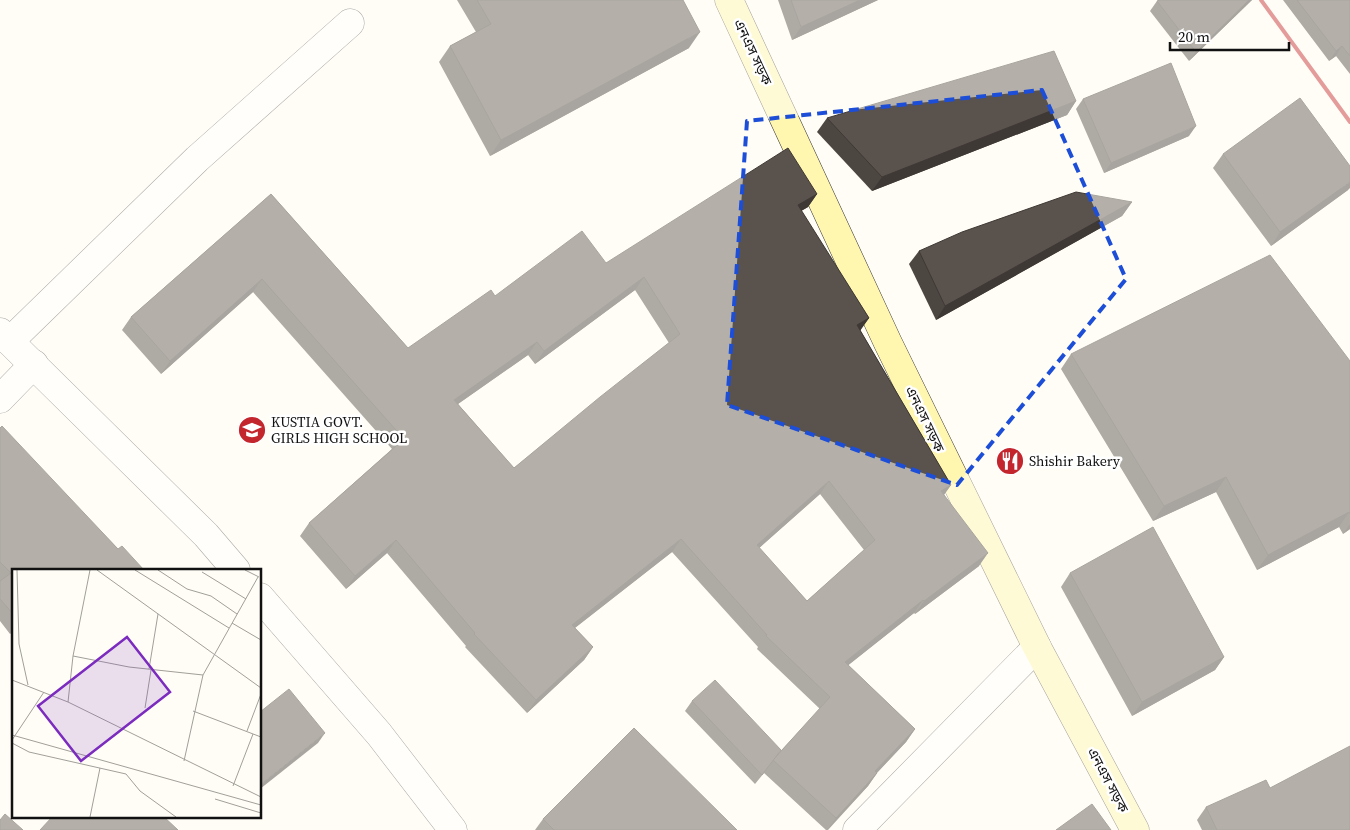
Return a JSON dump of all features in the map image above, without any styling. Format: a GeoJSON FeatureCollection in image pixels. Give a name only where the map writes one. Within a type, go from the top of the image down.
{"type":"FeatureCollection","features":[{"type":"Feature","properties":{"kind":"main road","name":"এনএস সড়ক"},"geometry":{"type":"LineString","coordinates":[[730,0],[888,343],[1037,647],[1135,830]]}},
{"type":"Feature","properties":{"kind":"street"},"geometry":{"type":"LineString","coordinates":[[235,569],[206,535],[5,336],[196,160],[350,23]]}},
{"type":"Feature","properties":{"kind":"street"},"geometry":{"type":"LineString","coordinates":[[0,399],[34,364]]}},
{"type":"Feature","properties":{"kind":"street"},"geometry":{"type":"LineString","coordinates":[[261,598],[379,734],[453,830]]}},
{"type":"Feature","properties":{"kind":"street"},"geometry":{"type":"LineString","coordinates":[[857,830],[1037,647]]}},
{"type":"Feature","properties":{"kind":"highlighted area"},"geometry":{"type":"Polygon","coordinates":[[[1042,90],[1126,279],[957,485],[727,405],[747,121],[1042,90]]]}},
{"type":"Feature","properties":{"kind":"building"},"geometry":{"type":"Polygon","coordinates":[[[477,0],[683,0],[700,32],[501,140],[450,46],[491,24],[477,0]]]}},
{"type":"Feature","properties":{"kind":"building"},"geometry":{"type":"Polygon","coordinates":[[[791,0],[860,0],[801,27],[791,0]]]}},
{"type":"Feature","properties":{"kind":"building"},"geometry":{"type":"Polygon","coordinates":[[[1249,0],[1196,52],[1157,1],[1249,0]]]}},
{"type":"Feature","properties":{"kind":"building"},"geometry":{"type":"Polygon","coordinates":[[[1297,0],[1350,0],[1350,56],[1342,46],[1336,51],[1297,0]]]}},
{"type":"Feature","properties":{"kind":"building"},"geometry":{"type":"Polygon","coordinates":[[[1054,51],[1076,101],[882,177],[827,118],[1054,51]]]}},
{"type":"Feature","properties":{"kind":"building"},"geometry":{"type":"Polygon","coordinates":[[[1171,63],[1196,126],[1111,163],[1083,99],[1171,63]]]}},
{"type":"Feature","properties":{"kind":"building"},"geometry":{"type":"Polygon","coordinates":[[[1300,98],[1350,166],[1350,182],[1280,232],[1223,154],[1300,98]]]}},
{"type":"Feature","properties":{"kind":"building"},"geometry":{"type":"Polygon","coordinates":[[[788,148],[817,194],[798,205],[869,318],[857,325],[951,485],[941,491],[988,553],[923,600],[845,662],[915,729],[875,771],[877,773],[836,818],[773,760],[830,697],[766,636],[681,539],[572,625],[593,647],[536,700],[474,634],[396,540],[355,576],[309,523],[404,439],[262,279],[170,361],[131,317],[271,194],[408,348],[491,290],[495,296],[582,231],[606,263],[788,148]],[[644,277],[544,351],[537,342],[454,400],[514,468],[680,334],[644,277]],[[829,481],[757,545],[807,601],[875,540],[829,481]]]}},
{"type":"Feature","properties":{"kind":"building"},"geometry":{"type":"Polygon","coordinates":[[[1076,192],[1132,202],[945,306],[919,251],[962,232],[1076,192]]]}},
{"type":"Feature","properties":{"kind":"building"},"geometry":{"type":"Polygon","coordinates":[[[1270,255],[1350,361],[1350,514],[1349,512],[1268,555],[1226,477],[1164,506],[1071,354],[1270,255]]]}},
{"type":"Feature","properties":{"kind":"building"},"geometry":{"type":"Polygon","coordinates":[[[2,426],[118,549],[122,546],[143,569],[12,569],[12,613],[0,599],[0,581],[11,573],[0,562],[0,428],[2,426]]]}},
{"type":"Feature","properties":{"kind":"building"},"geometry":{"type":"Polygon","coordinates":[[[1153,527],[1224,657],[1142,702],[1070,573],[1153,527]]]}},
{"type":"Feature","properties":{"kind":"building"},"geometry":{"type":"Polygon","coordinates":[[[715,680],[781,750],[762,775],[692,701],[715,680]]]}},
{"type":"Feature","properties":{"kind":"building"},"geometry":{"type":"Polygon","coordinates":[[[289,689],[325,733],[261,784],[261,711],[289,689]]]}},
{"type":"Feature","properties":{"kind":"building"},"geometry":{"type":"Polygon","coordinates":[[[634,728],[737,830],[554,830],[543,819],[634,728]]]}},
{"type":"Feature","properties":{"kind":"building"},"geometry":{"type":"Polygon","coordinates":[[[1350,746],[1350,830],[1217,830],[1206,807],[1266,780],[1270,788],[1350,746]]]}},
{"type":"Feature","properties":{"kind":"building"},"geometry":{"type":"Polygon","coordinates":[[[1092,804],[1111,830],[1056,830],[1092,804]]]}},
{"type":"Feature","properties":{"kind":"building"},"geometry":{"type":"Polygon","coordinates":[[[5,814],[23,830],[0,830],[0,820],[5,814]]]}},
{"type":"Feature","properties":{"kind":"building"},"geometry":{"type":"Polygon","coordinates":[[[51,818],[165,818],[178,830],[40,830],[51,818]]]}},
{"type":"Feature","properties":{"kind":"railway"},"geometry":{"type":"LineString","coordinates":[[1261,0],[1350,122]]}},
{"type":"Feature","properties":{"kind":"place","name":"KUSTIA GOVT. GIRLS HIGH SCHOOL"},"geometry":{"type":"Point","coordinates":[252,430]}},
{"type":"Feature","properties":{"kind":"place","name":"Shishir Bakery"},"geometry":{"type":"Point","coordinates":[1010,461]}}]}
